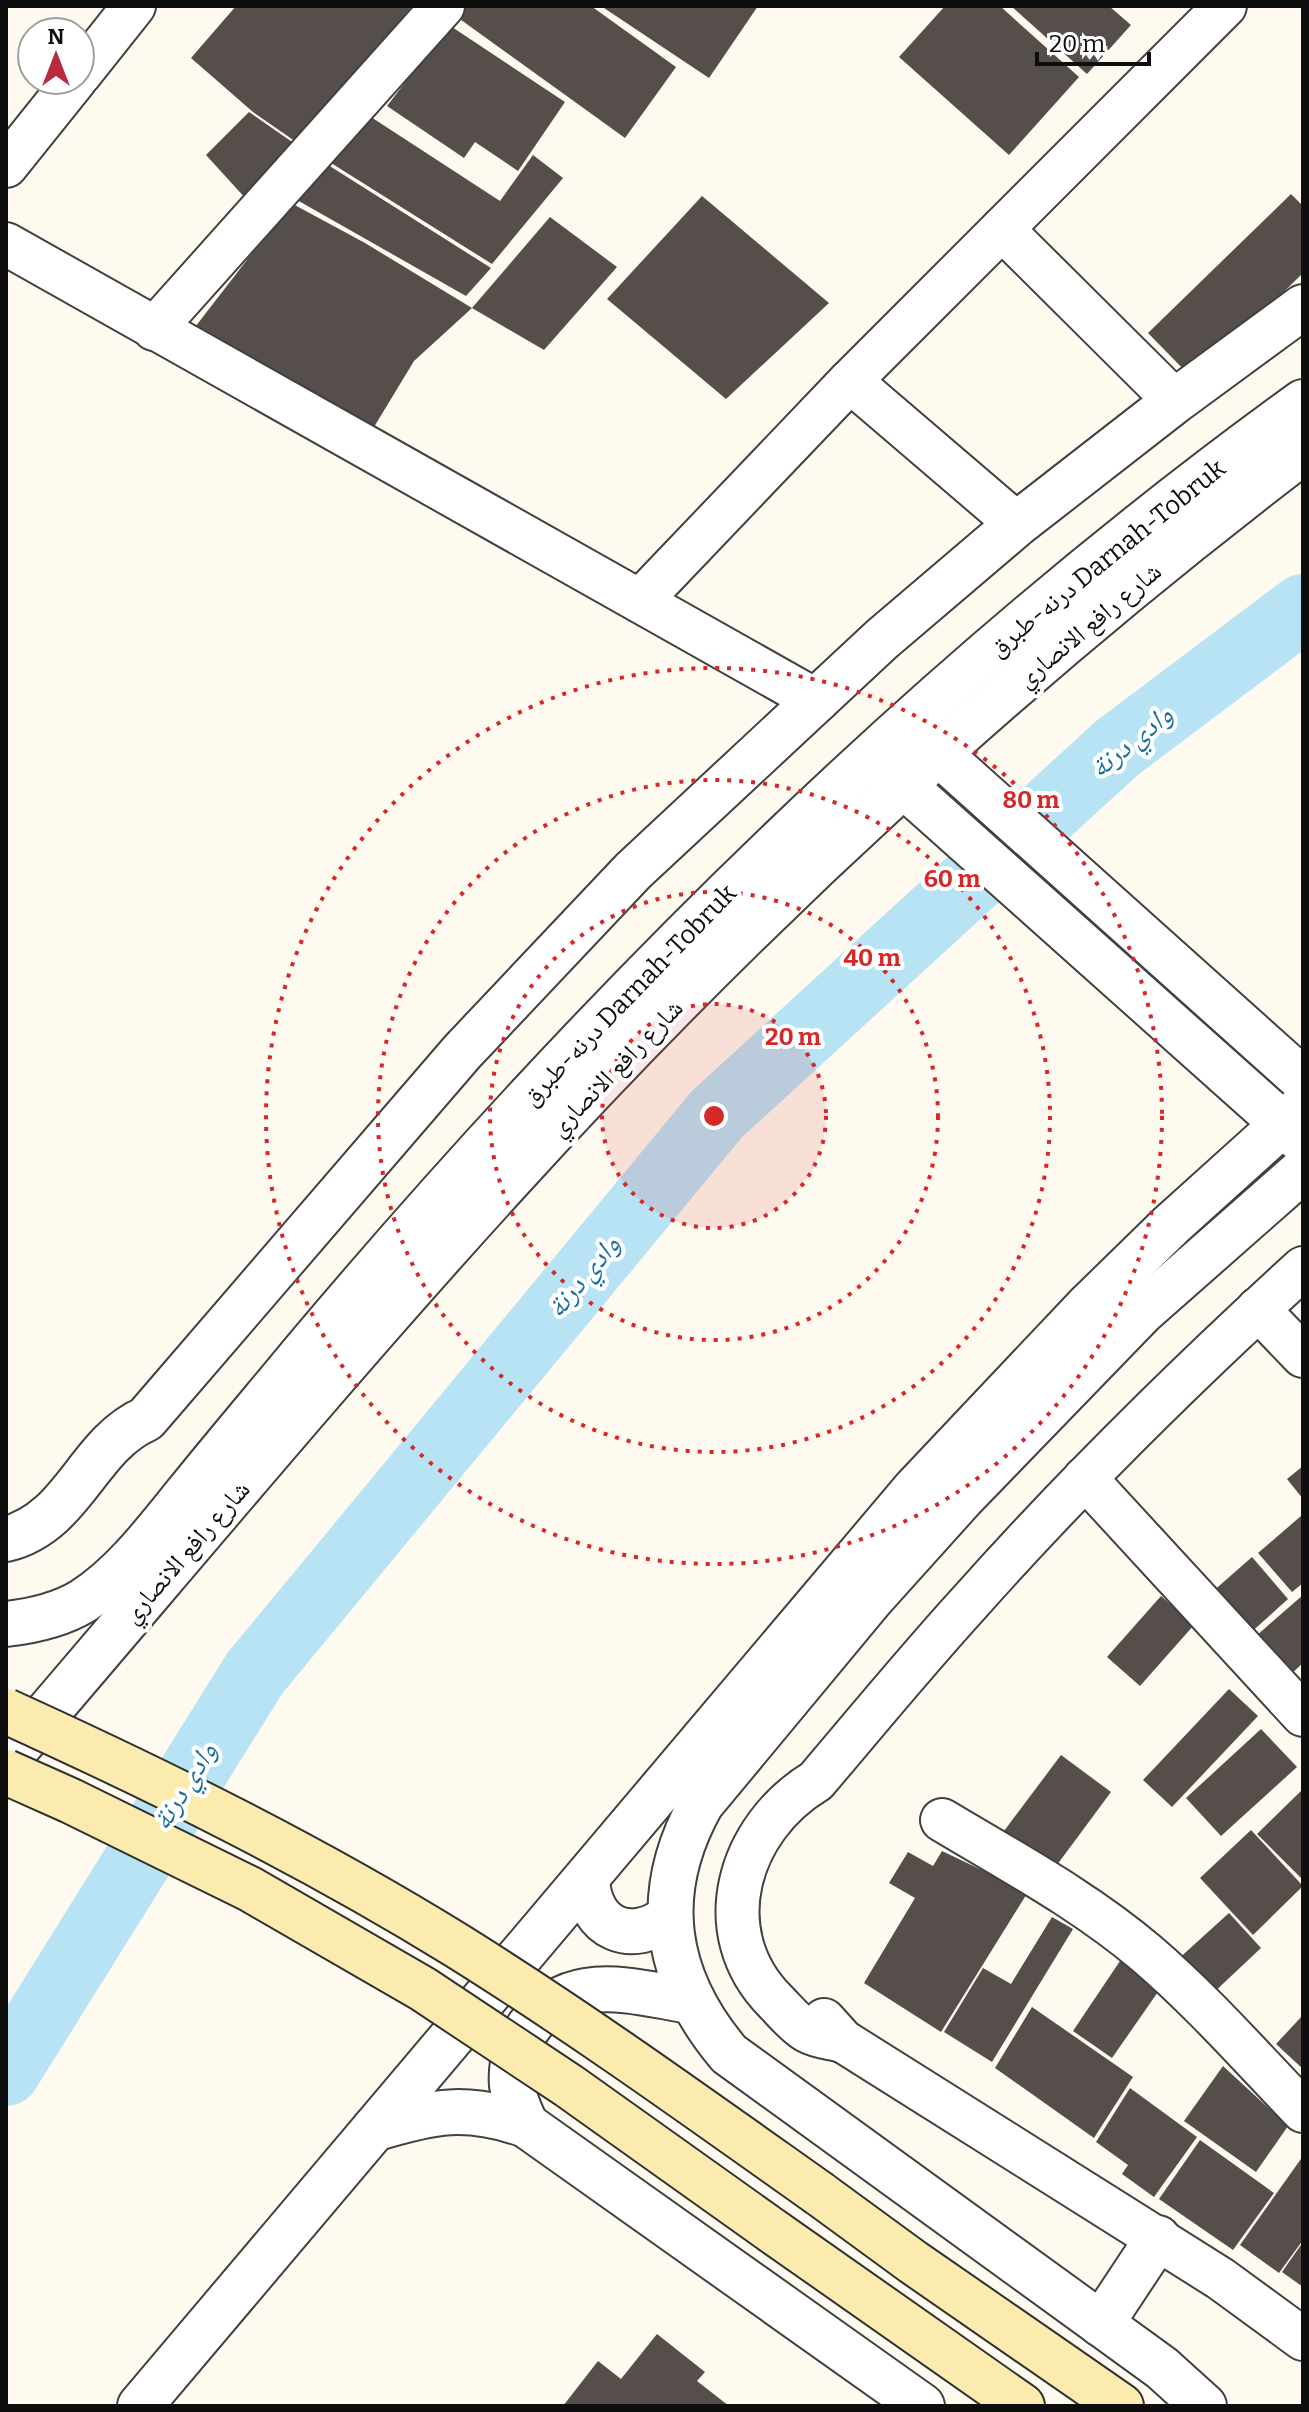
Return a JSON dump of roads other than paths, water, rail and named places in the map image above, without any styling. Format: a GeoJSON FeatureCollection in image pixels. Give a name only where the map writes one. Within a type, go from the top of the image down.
{"type":"FeatureCollection","features":[{"type":"Feature","properties":{"kind":"main road"},"geometry":{"type":"LineString","coordinates":[[6,1711],[104,1755],[264,1834],[454,1944],[603,2040],[925,2271],[1121,2406]]}},
{"type":"Feature","properties":{"kind":"main road"},"geometry":{"type":"LineString","coordinates":[[6,1772],[250,1889],[423,1989],[569,2086],[1022,2406]]}},
{"type":"Feature","properties":{"kind":"street"},"geometry":{"type":"LineString","coordinates":[[96,54],[134,6]]}},
{"type":"Feature","properties":{"kind":"street"},"geometry":{"type":"LineString","coordinates":[[154,329],[443,6]]}},
{"type":"Feature","properties":{"kind":"street"},"geometry":{"type":"LineString","coordinates":[[640,601],[850,381],[1225,6]]}},
{"type":"Feature","properties":{"kind":"street"},"geometry":{"type":"LineString","coordinates":[[6,166],[62,96]]}},
{"type":"Feature","properties":{"kind":"street"},"geometry":{"type":"LineString","coordinates":[[1002,229],[1175,401]]}},
{"type":"Feature","properties":{"kind":"street"},"geometry":{"type":"LineString","coordinates":[[6,244],[817,701]]}},
{"type":"Feature","properties":{"kind":"street"},"geometry":{"type":"LineString","coordinates":[[6,1563],[39,1552],[71,1526],[138,1445],[146,1419],[390,1133],[546,961],[633,871],[882,639],[1017,524],[1175,401],[1303,307]]}},
{"type":"Feature","properties":{"kind":"street"},"geometry":{"type":"LineString","coordinates":[[850,381],[1017,524]]}},
{"type":"Feature","properties":{"kind":"street","name":"درنه-طبرق Darnah-Tobruk"},"geometry":{"type":"LineString","coordinates":[[6,1624],[33,1620],[79,1604],[99,1590],[147,1542],[359,1287],[469,1163],[700,919],[907,725],[1057,595],[1303,402]]}},
{"type":"Feature","properties":{"kind":"street","name":"شارع رافع الانصاري"},"geometry":{"type":"LineString","coordinates":[[6,1761],[403,1299],[511,1178],[737,944],[920,800],[939,754],[1073,637],[1303,452]]}},
{"type":"Feature","properties":{"kind":"street"},"geometry":{"type":"LineString","coordinates":[[907,725],[1295,1073]]}},
{"type":"Feature","properties":{"kind":"street"},"geometry":{"type":"LineString","coordinates":[[140,2406],[587,1879],[833,1583],[1000,1397],[1171,1225],[1285,1117],[872,757]]}},
{"type":"Feature","properties":{"kind":"street"},"geometry":{"type":"LineString","coordinates":[[1204,2406],[1162,2368],[729,2054],[708,2029],[691,2001],[678,1970],[670,1916],[676,1862],[685,1832],[701,1804],[872,1598],[962,1498],[1142,1312],[1303,1170]]}},
{"type":"Feature","properties":{"kind":"street"},"geometry":{"type":"LineString","coordinates":[[1303,1268],[1085,1478],[968,1604],[816,1781],[792,1798],[747,1858],[737,1900],[741,1943],[751,1969],[766,1992],[806,2030],[843,2041],[1158,2238],[1303,2339]]}},
{"type":"Feature","properties":{"kind":"street"},"geometry":{"type":"LineString","coordinates":[[1258,1309],[1303,1356]]}},
{"type":"Feature","properties":{"kind":"street"},"geometry":{"type":"LineString","coordinates":[[6,1539],[21,1535],[56,1512],[117,1438],[146,1419]]}},
{"type":"Feature","properties":{"kind":"street"},"geometry":{"type":"LineString","coordinates":[[1085,1478],[1303,1715]]}},
{"type":"Feature","properties":{"kind":"street"},"geometry":{"type":"LineString","coordinates":[[942,1820],[1061,1891],[1147,1954],[1303,2111]]}},
{"type":"Feature","properties":{"kind":"street"},"geometry":{"type":"LineString","coordinates":[[587,1879],[593,1908],[614,1929],[644,1932],[670,1916]]}},
{"type":"Feature","properties":{"kind":"street"},"geometry":{"type":"LineString","coordinates":[[526,2125],[514,2094],[514,2061],[520,2040],[548,2007],[566,1996],[608,1989],[691,2001]]}},
{"type":"Feature","properties":{"kind":"street"},"geometry":{"type":"LineString","coordinates":[[374,2129],[421,2116],[458,2111],[500,2116],[526,2125],[922,2406]]}},
{"type":"Feature","properties":{"kind":"street"},"geometry":{"type":"LineString","coordinates":[[1101,2324],[1158,2238]]}},
{"type":"Feature","properties":{"kind":"waterway","name":"وادي درنة"},"geometry":{"type":"LineString","coordinates":[[6,2072],[255,1673],[717,1114],[1117,748],[1303,608]]}}]}
